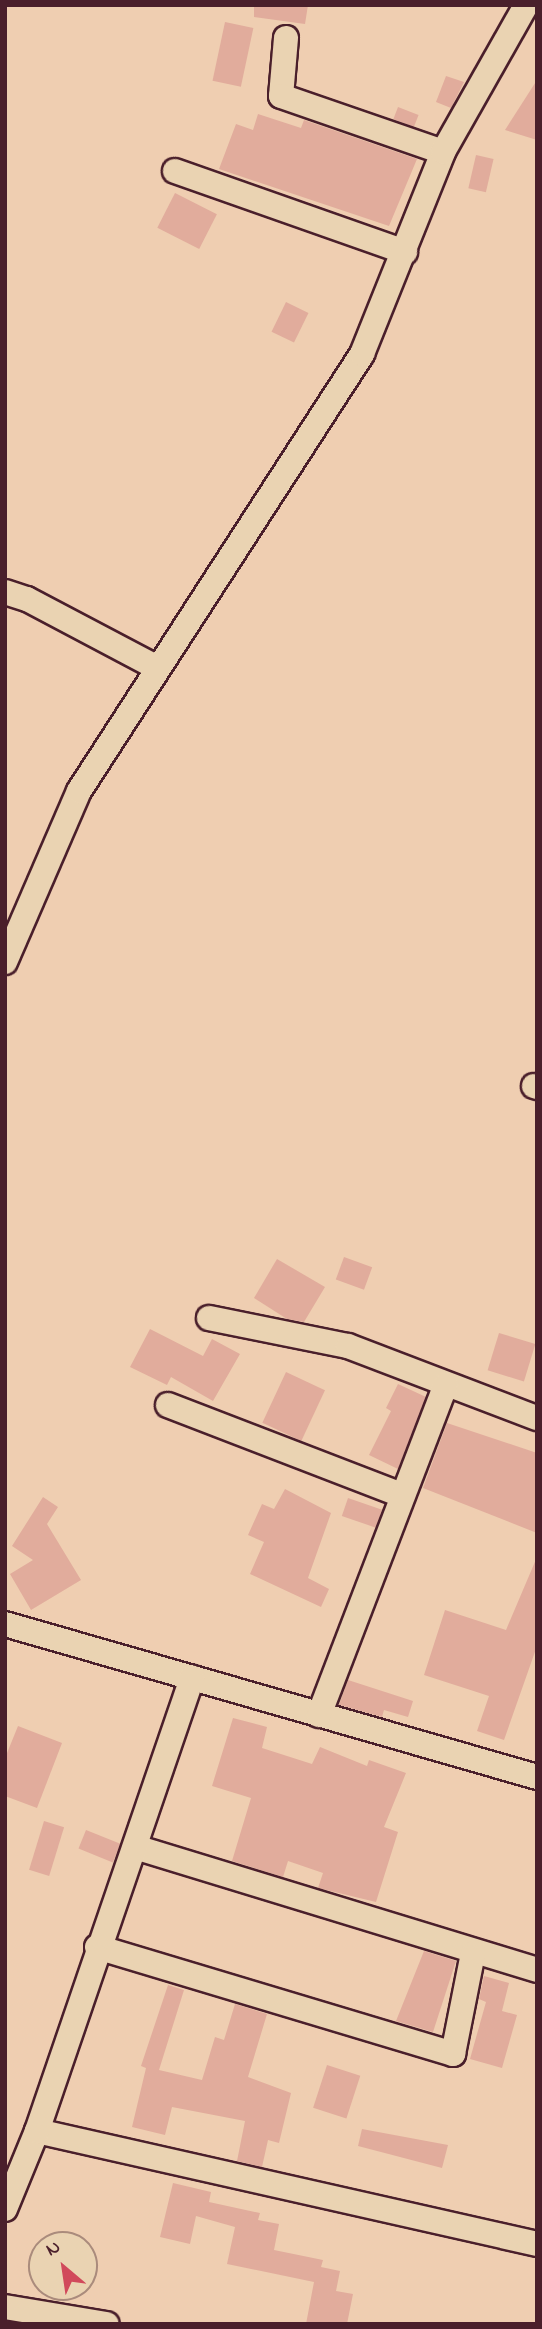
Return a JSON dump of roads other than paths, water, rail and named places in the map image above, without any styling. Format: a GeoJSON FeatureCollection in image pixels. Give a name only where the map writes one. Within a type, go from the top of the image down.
{"type":"FeatureCollection","features":[{"type":"Feature","properties":{"kind":"street"},"geometry":{"type":"LineString","coordinates":[[5,962],[79,791],[362,354],[443,152],[526,5]]}},
{"type":"Feature","properties":{"kind":"street"},"geometry":{"type":"LineString","coordinates":[[286,38],[281,96],[443,152]]}},
{"type":"Feature","properties":{"kind":"street"},"geometry":{"type":"LineString","coordinates":[[175,171],[405,252]]}},
{"type":"Feature","properties":{"kind":"street"},"geometry":{"type":"LineString","coordinates":[[5,592],[158,668]]}},
{"type":"Feature","properties":{"kind":"street"},"geometry":{"type":"LineString","coordinates":[[209,1318],[348,1346],[537,1418]]}},
{"type":"Feature","properties":{"kind":"street"},"geometry":{"type":"LineString","coordinates":[[319,1714],[401,1495],[446,1385]]}},
{"type":"Feature","properties":{"kind":"street"},"geometry":{"type":"LineString","coordinates":[[168,1405],[401,1495]]}},
{"type":"Feature","properties":{"kind":"street"},"geometry":{"type":"LineString","coordinates":[[5,1624],[537,1777]]}},
{"type":"Feature","properties":{"kind":"street"},"geometry":{"type":"LineString","coordinates":[[5,2209],[37,2132],[97,1947],[135,1847],[192,1678]]}},
{"type":"Feature","properties":{"kind":"street"},"geometry":{"type":"LineString","coordinates":[[135,1847],[473,1953],[537,1970]]}},
{"type":"Feature","properties":{"kind":"street"},"geometry":{"type":"LineString","coordinates":[[97,1947],[453,2054],[473,1953]]}},
{"type":"Feature","properties":{"kind":"street"},"geometry":{"type":"LineString","coordinates":[[37,2132],[537,2244]]}},
{"type":"Feature","properties":{"kind":"street"},"geometry":{"type":"LineString","coordinates":[[5,2306],[107,2324]]}}]}
